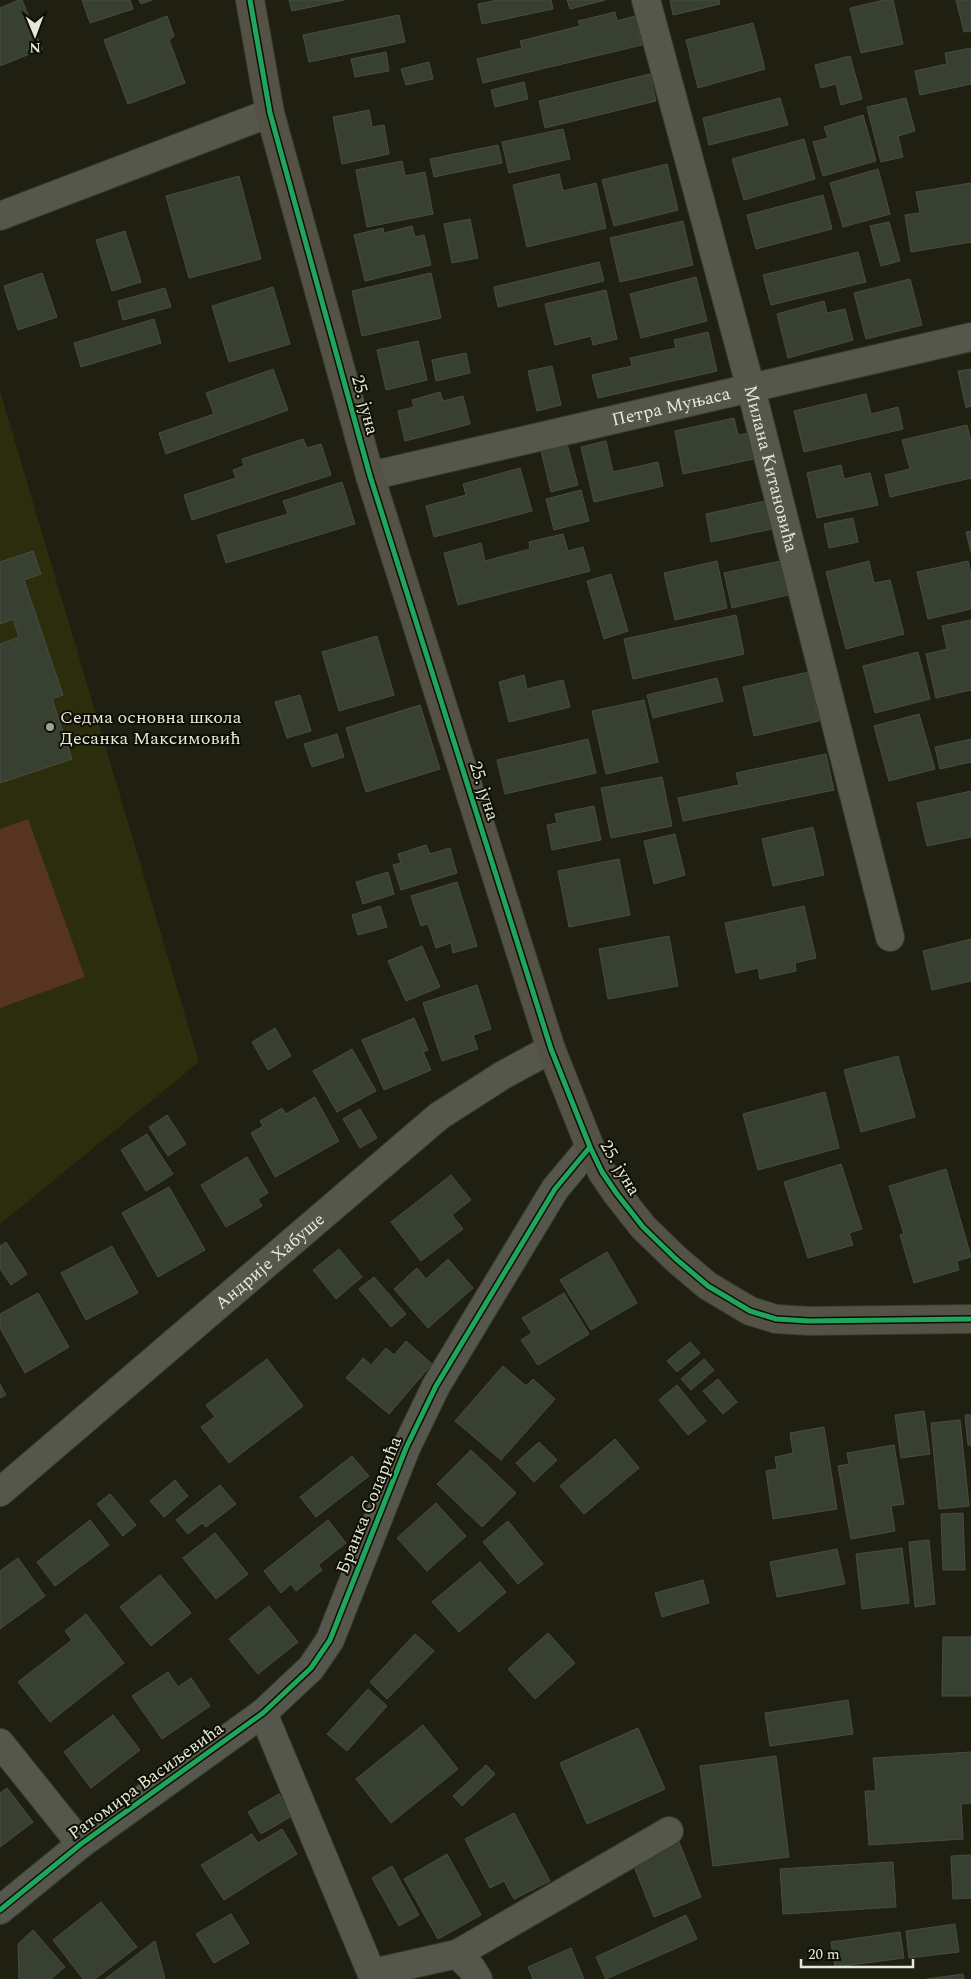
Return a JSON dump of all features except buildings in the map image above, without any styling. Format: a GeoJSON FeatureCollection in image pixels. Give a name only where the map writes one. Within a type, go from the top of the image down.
{"type":"FeatureCollection","features":[{"type":"Feature","properties":{"kind":"street","name":"25. јуна"},"geometry":{"type":"LineString","coordinates":[[250,0],[270,113],[370,476],[551,1049],[590,1147],[602,1172],[616,1194],[643,1227],[676,1259],[708,1286],[750,1311],[776,1319],[809,1321],[971,1320]]}},
{"type":"Feature","properties":{"kind":"street","name":"Милана Китановића"},"geometry":{"type":"LineString","coordinates":[[646,0],[751,389],[890,937]]}},
{"type":"Feature","properties":{"kind":"street"},"geometry":{"type":"LineString","coordinates":[[0,216],[270,113]]}},
{"type":"Feature","properties":{"kind":"street","name":"Петра Муњаса"},"geometry":{"type":"LineString","coordinates":[[370,476],[971,337]]}},
{"type":"Feature","properties":{"kind":"street","name":"Андрије Хабуше"},"geometry":{"type":"LineString","coordinates":[[0,1492],[439,1116],[503,1075],[551,1049]]}},
{"type":"Feature","properties":{"kind":"street","name":"Бранка Соларића"},"geometry":{"type":"LineString","coordinates":[[263,1714],[310,1668],[330,1640],[406,1448],[436,1386],[555,1189],[590,1147]]}},
{"type":"Feature","properties":{"kind":"street"},"geometry":{"type":"LineString","coordinates":[[263,1714],[374,1976],[457,1954],[669,1831]]}},
{"type":"Feature","properties":{"kind":"street","name":"Ратомира Васиљевића"},"geometry":{"type":"LineString","coordinates":[[0,1910],[81,1844],[263,1714]]}},
{"type":"Feature","properties":{"kind":"street"},"geometry":{"type":"LineString","coordinates":[[0,1743],[81,1844]]}},
{"type":"Feature","properties":{"kind":"street"},"geometry":{"type":"LineString","coordinates":[[457,1954],[472,1969],[478,1979]]}},
{"type":"Feature","properties":{"kind":"shaded area","name":"Седма основна школа Десанка Максимовић"},"geometry":{"type":"Polygon","coordinates":[[[0,391],[199,1062],[0,1224],[0,391]]]}},
{"type":"Feature","properties":{"kind":"shaded area"},"geometry":{"type":"Polygon","coordinates":[[[28,819],[85,977],[0,1008],[0,829],[28,819]]]}},
{"type":"Feature","properties":{"kind":"cycle path"},"geometry":{"type":"LineString","coordinates":[[250,0],[270,113],[370,476],[551,1049],[590,1147],[602,1172],[643,1227],[676,1259],[708,1286],[750,1311],[776,1319],[809,1321],[971,1319]]}},
{"type":"Feature","properties":{"kind":"cycle path"},"geometry":{"type":"LineString","coordinates":[[0,1910],[81,1844],[263,1713],[311,1668],[330,1640],[406,1448],[436,1386],[555,1189],[590,1147]]}},
{"type":"Feature","properties":{"kind":"place","name":"Седма основна школа Десанка Максимовић"},"geometry":{"type":"Point","coordinates":[50,727]}}]}
